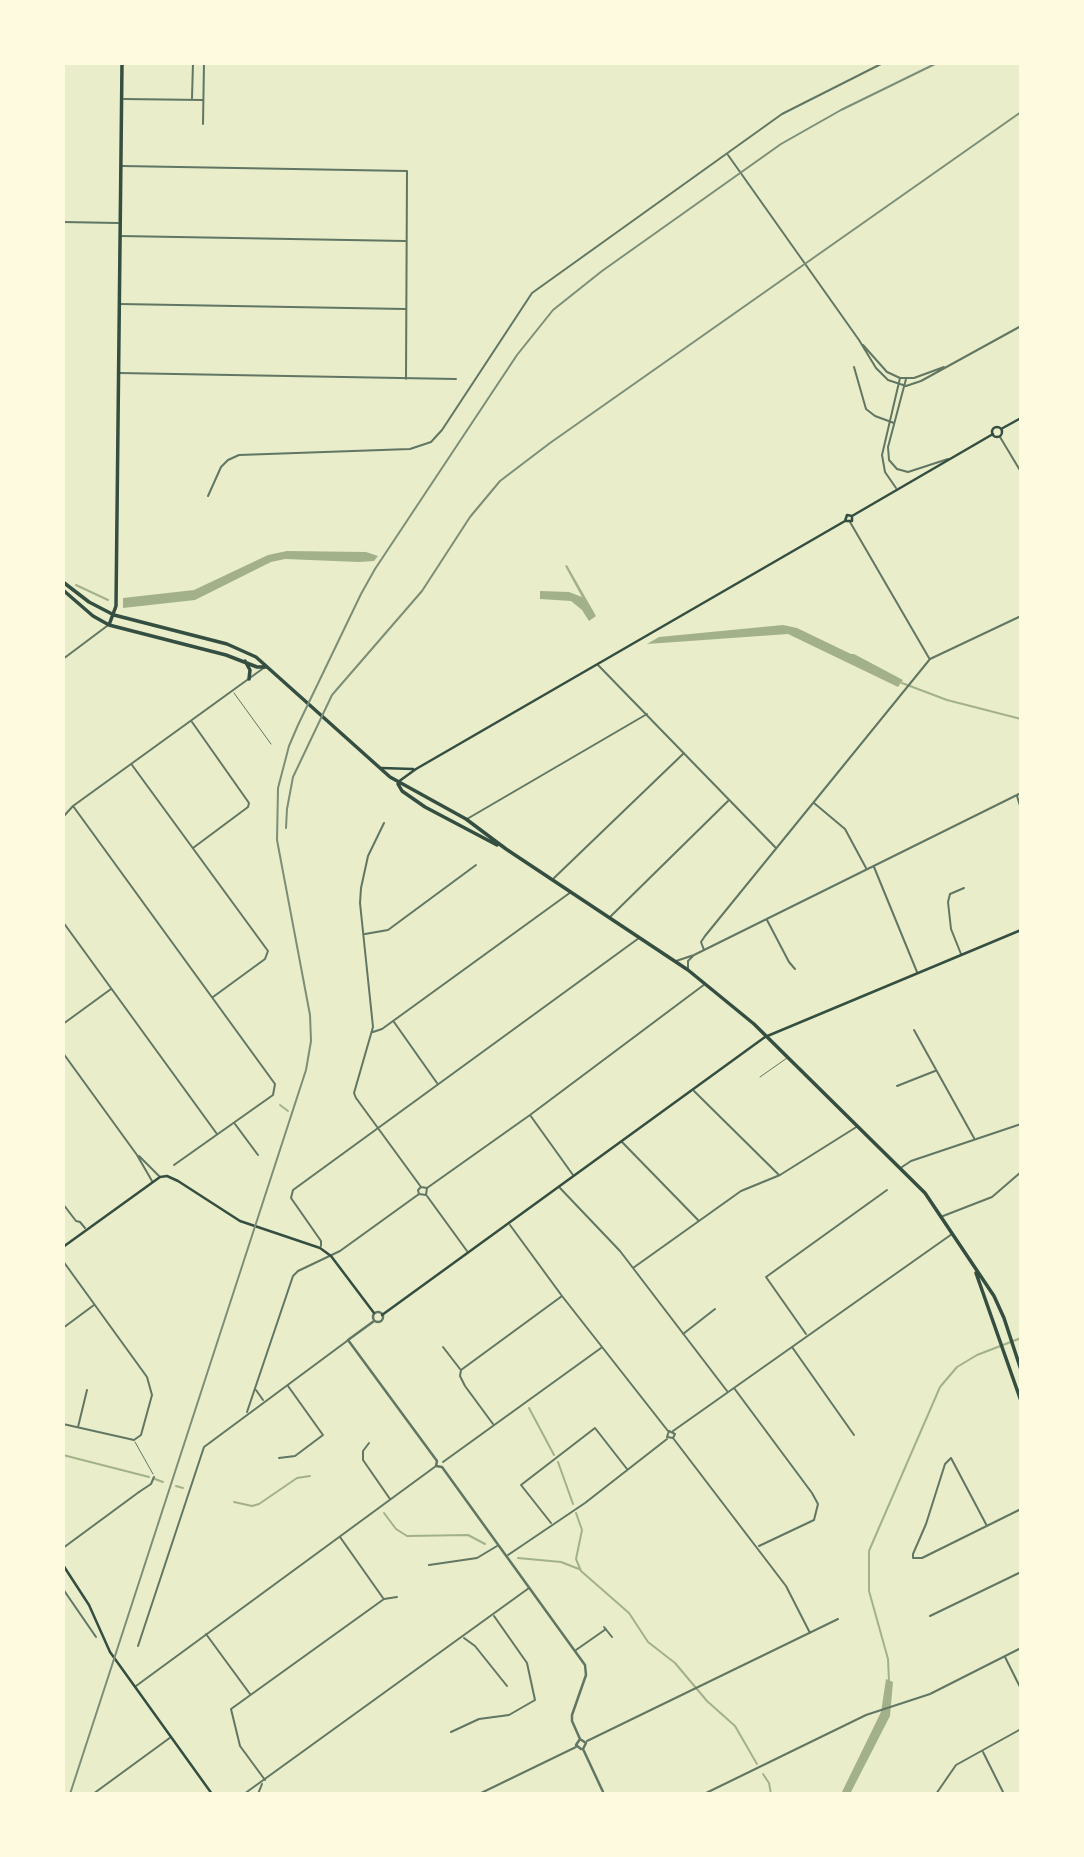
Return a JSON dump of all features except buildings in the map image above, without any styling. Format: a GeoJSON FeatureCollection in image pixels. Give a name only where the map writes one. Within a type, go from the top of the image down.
{"type":"FeatureCollection","features":[{"type":"Feature","properties":{"kind":"main road"},"geometry":{"type":"LineString","coordinates":[[109,625],[114,615],[122,63]]}},
{"type":"Feature","properties":{"kind":"main road"},"geometry":{"type":"LineString","coordinates":[[993,434],[994,428],[1001,429],[1021,418]]}},
{"type":"Feature","properties":{"kind":"main road"},"geometry":{"type":"LineString","coordinates":[[993,434],[1000,437],[1003,433],[1001,429]]}},
{"type":"Feature","properties":{"kind":"main road"},"geometry":{"type":"LineString","coordinates":[[397,783],[416,769],[848,522],[852,516],[993,434]]}},
{"type":"Feature","properties":{"kind":"main road"},"geometry":{"type":"LineString","coordinates":[[848,522],[846,516],[852,516]]}},
{"type":"Feature","properties":{"kind":"main road"},"geometry":{"type":"LineString","coordinates":[[63,582],[89,602],[114,615],[233,646],[256,657],[360,753],[397,783],[402,791],[433,812],[506,849]]}},
{"type":"Feature","properties":{"kind":"main road"},"geometry":{"type":"LineString","coordinates":[[63,590],[93,616],[109,625],[265,667]]}},
{"type":"Feature","properties":{"kind":"main road"},"geometry":{"type":"LineString","coordinates":[[244,661],[250,670],[249,679]]}},
{"type":"Feature","properties":{"kind":"main road"},"geometry":{"type":"LineString","coordinates":[[378,768],[416,769]]}},
{"type":"Feature","properties":{"kind":"main road"},"geometry":{"type":"LineString","coordinates":[[397,783],[406,785],[466,819],[506,849],[640,937],[688,970],[768,1036],[922,1188],[994,1296],[1021,1370]]}},
{"type":"Feature","properties":{"kind":"main road"},"geometry":{"type":"LineString","coordinates":[[382,1315],[768,1036],[1021,930]]}},
{"type":"Feature","properties":{"kind":"main road"},"geometry":{"type":"LineString","coordinates":[[63,1247],[160,1177],[167,1176],[247,1224],[320,1248],[331,1256],[374,1313]]}},
{"type":"Feature","properties":{"kind":"main road"},"geometry":{"type":"LineString","coordinates":[[974,1268],[1018,1384],[1021,1401]]}},
{"type":"Feature","properties":{"kind":"main road"},"geometry":{"type":"LineString","coordinates":[[1015,1350],[1021,1359]]}},
{"type":"Feature","properties":{"kind":"main road"},"geometry":{"type":"LineString","coordinates":[[1018,1384],[1021,1379]]}},
{"type":"Feature","properties":{"kind":"main road"},"geometry":{"type":"LineString","coordinates":[[63,1565],[89,1605],[110,1652],[214,1794]]}},
{"type":"Feature","properties":{"kind":"street"},"geometry":{"type":"LineString","coordinates":[[192,99],[193,63]]}},
{"type":"Feature","properties":{"kind":"street"},"geometry":{"type":"LineString","coordinates":[[203,124],[204,63]]}},
{"type":"Feature","properties":{"kind":"street"},"geometry":{"type":"LineString","coordinates":[[208,496],[221,467],[239,455],[421,447],[431,443],[531,293],[800,104],[883,63]]}},
{"type":"Feature","properties":{"kind":"street"},"geometry":{"type":"LineString","coordinates":[[122,99],[204,100]]}},
{"type":"Feature","properties":{"kind":"street"},"geometry":{"type":"LineString","coordinates":[[727,153],[879,372],[888,380],[906,386],[921,382],[945,366],[1021,327]]}},
{"type":"Feature","properties":{"kind":"street"},"geometry":{"type":"LineString","coordinates":[[121,166],[407,171],[406,379]]}},
{"type":"Feature","properties":{"kind":"street"},"geometry":{"type":"LineString","coordinates":[[63,222],[119,223]]}},
{"type":"Feature","properties":{"kind":"street"},"geometry":{"type":"LineString","coordinates":[[119,236],[406,241]]}},
{"type":"Feature","properties":{"kind":"street"},"geometry":{"type":"LineString","coordinates":[[118,304],[406,309]]}},
{"type":"Feature","properties":{"kind":"street"},"geometry":{"type":"LineString","coordinates":[[859,340],[887,372],[900,378],[906,379],[945,366]]}},
{"type":"Feature","properties":{"kind":"street"},"geometry":{"type":"LineString","coordinates":[[854,367],[864,406],[875,416],[895,423]]}},
{"type":"Feature","properties":{"kind":"street"},"geometry":{"type":"LineString","coordinates":[[117,373],[456,379]]}},
{"type":"Feature","properties":{"kind":"street"},"geometry":{"type":"LineString","coordinates":[[897,489],[886,472],[882,459],[900,378]]}},
{"type":"Feature","properties":{"kind":"street"},"geometry":{"type":"LineString","coordinates":[[906,379],[888,454],[892,464],[897,469],[912,472],[951,458]]}},
{"type":"Feature","properties":{"kind":"street"},"geometry":{"type":"LineString","coordinates":[[1000,437],[1021,472]]}},
{"type":"Feature","properties":{"kind":"street"},"geometry":{"type":"LineString","coordinates":[[848,522],[930,659]]}},
{"type":"Feature","properties":{"kind":"street"},"geometry":{"type":"LineString","coordinates":[[704,950],[701,942],[705,936],[930,659],[1021,616]]}},
{"type":"Feature","properties":{"kind":"street"},"geometry":{"type":"LineString","coordinates":[[63,659],[109,625]]}},
{"type":"Feature","properties":{"kind":"street"},"geometry":{"type":"LineString","coordinates":[[598,665],[776,848]]}},
{"type":"Feature","properties":{"kind":"street"},"geometry":{"type":"LineString","coordinates":[[64,815],[265,667]]}},
{"type":"Feature","properties":{"kind":"street"},"geometry":{"type":"LineString","coordinates":[[466,819],[648,714]]}},
{"type":"Feature","properties":{"kind":"street"},"geometry":{"type":"LineString","coordinates":[[192,721],[250,803],[193,848]]}},
{"type":"Feature","properties":{"kind":"street"},"geometry":{"type":"LineString","coordinates":[[552,880],[684,752]]}},
{"type":"Feature","properties":{"kind":"street"},"geometry":{"type":"LineString","coordinates":[[132,765],[268,954],[212,998]]}},
{"type":"Feature","properties":{"kind":"street"},"geometry":{"type":"LineString","coordinates":[[675,961],[694,955],[1021,793]]}},
{"type":"Feature","properties":{"kind":"street"},"geometry":{"type":"LineString","coordinates":[[1017,795],[1021,809]]}},
{"type":"Feature","properties":{"kind":"street"},"geometry":{"type":"LineString","coordinates":[[610,917],[729,800]]}},
{"type":"Feature","properties":{"kind":"street"},"geometry":{"type":"LineString","coordinates":[[814,803],[845,829],[867,869]]}},
{"type":"Feature","properties":{"kind":"street"},"geometry":{"type":"LineString","coordinates":[[73,807],[275,1084],[273,1095],[174,1165]]}},
{"type":"Feature","properties":{"kind":"street"},"geometry":{"type":"LineString","coordinates":[[384,822],[368,856],[361,888],[373,1021],[354,1093],[377,1129],[421,1187],[427,1188],[530,1115],[705,984]]}},
{"type":"Feature","properties":{"kind":"street"},"geometry":{"type":"LineString","coordinates":[[364,934],[388,930],[476,865]]}},
{"type":"Feature","properties":{"kind":"street"},"geometry":{"type":"LineString","coordinates":[[873,866],[918,973]]}},
{"type":"Feature","properties":{"kind":"street"},"geometry":{"type":"LineString","coordinates":[[961,955],[951,929],[948,902],[950,894],[964,888]]}},
{"type":"Feature","properties":{"kind":"street"},"geometry":{"type":"LineString","coordinates":[[372,1032],[382,1029],[571,892]]}},
{"type":"Feature","properties":{"kind":"street"},"geometry":{"type":"LineString","coordinates":[[767,919],[795,969]]}},
{"type":"Feature","properties":{"kind":"street"},"geometry":{"type":"LineString","coordinates":[[63,922],[217,1134]]}},
{"type":"Feature","properties":{"kind":"street"},"geometry":{"type":"LineString","coordinates":[[320,1248],[321,1241],[291,1198],[291,1193],[640,937]]}},
{"type":"Feature","properties":{"kind":"street"},"geometry":{"type":"LineString","coordinates":[[688,970],[688,961],[694,955]]}},
{"type":"Feature","properties":{"kind":"street"},"geometry":{"type":"LineString","coordinates":[[63,1024],[111,989]]}},
{"type":"Feature","properties":{"kind":"street"},"geometry":{"type":"LineString","coordinates":[[393,1021],[438,1084]]}},
{"type":"Feature","properties":{"kind":"street"},"geometry":{"type":"LineString","coordinates":[[914,1030],[975,1139]]}},
{"type":"Feature","properties":{"kind":"street"},"geometry":{"type":"LineString","coordinates":[[63,1053],[137,1155],[152,1183]]}},
{"type":"Feature","properties":{"kind":"street"},"geometry":{"type":"LineString","coordinates":[[897,1086],[937,1071]]}},
{"type":"Feature","properties":{"kind":"street"},"geometry":{"type":"LineString","coordinates":[[693,1090],[780,1175]]}},
{"type":"Feature","properties":{"kind":"street"},"geometry":{"type":"LineString","coordinates":[[530,1115],[574,1176]]}},
{"type":"Feature","properties":{"kind":"street"},"geometry":{"type":"LineString","coordinates":[[234,1123],[258,1155]]}},
{"type":"Feature","properties":{"kind":"street"},"geometry":{"type":"LineString","coordinates":[[901,1168],[911,1161],[1021,1124]]}},
{"type":"Feature","properties":{"kind":"street"},"geometry":{"type":"LineString","coordinates":[[633,1268],[741,1191],[780,1175],[859,1126]]}},
{"type":"Feature","properties":{"kind":"street"},"geometry":{"type":"LineString","coordinates":[[622,1142],[699,1222]]}},
{"type":"Feature","properties":{"kind":"street"},"geometry":{"type":"LineString","coordinates":[[137,1155],[160,1177]]}},
{"type":"Feature","properties":{"kind":"street"},"geometry":{"type":"LineString","coordinates":[[942,1217],[992,1197],[1021,1172]]}},
{"type":"Feature","properties":{"kind":"street"},"geometry":{"type":"LineString","coordinates":[[419,1194],[421,1187]]}},
{"type":"Feature","properties":{"kind":"street"},"geometry":{"type":"LineString","coordinates":[[559,1187],[633,1268],[727,1391]]}},
{"type":"Feature","properties":{"kind":"street"},"geometry":{"type":"LineString","coordinates":[[427,1188],[426,1195],[468,1253]]}},
{"type":"Feature","properties":{"kind":"street"},"geometry":{"type":"LineString","coordinates":[[806,1335],[766,1277],[887,1190]]}},
{"type":"Feature","properties":{"kind":"street"},"geometry":{"type":"LineString","coordinates":[[246,1415],[293,1276],[298,1270],[331,1256],[419,1194],[426,1195]]}},
{"type":"Feature","properties":{"kind":"street"},"geometry":{"type":"LineString","coordinates":[[63,1204],[76,1221],[88,1230]]}},
{"type":"Feature","properties":{"kind":"street"},"geometry":{"type":"LineString","coordinates":[[509,1224],[668,1431],[668,1438]]}},
{"type":"Feature","properties":{"kind":"street"},"geometry":{"type":"LineString","coordinates":[[668,1431],[673,1431],[953,1234]]}},
{"type":"Feature","properties":{"kind":"street"},"geometry":{"type":"LineString","coordinates":[[63,1261],[147,1377],[151,1387],[151,1405],[141,1435],[134,1440],[63,1424]]}},
{"type":"Feature","properties":{"kind":"street"},"geometry":{"type":"LineString","coordinates":[[461,1370],[562,1296]]}},
{"type":"Feature","properties":{"kind":"street"},"geometry":{"type":"LineString","coordinates":[[63,1328],[95,1305]]}},
{"type":"Feature","properties":{"kind":"street"},"geometry":{"type":"LineString","coordinates":[[683,1334],[715,1309]]}},
{"type":"Feature","properties":{"kind":"street"},"geometry":{"type":"LineString","coordinates":[[138,1646],[204,1447],[374,1321],[381,1321],[382,1315],[374,1313],[374,1321]]}},
{"type":"Feature","properties":{"kind":"street"},"geometry":{"type":"LineString","coordinates":[[348,1340],[437,1461],[443,1462]]}},
{"type":"Feature","properties":{"kind":"street"},"geometry":{"type":"LineString","coordinates":[[791,1346],[853,1435]]}},
{"type":"Feature","properties":{"kind":"street"},"geometry":{"type":"LineString","coordinates":[[443,1347],[461,1370],[465,1385],[493,1425]]}},
{"type":"Feature","properties":{"kind":"street"},"geometry":{"type":"LineString","coordinates":[[442,1467],[443,1462],[602,1347]]}},
{"type":"Feature","properties":{"kind":"street"},"geometry":{"type":"LineString","coordinates":[[279,1458],[295,1457],[323,1435],[287,1385]]}},
{"type":"Feature","properties":{"kind":"street"},"geometry":{"type":"LineString","coordinates":[[733,1387],[818,1504],[814,1520],[757,1547]]}},
{"type":"Feature","properties":{"kind":"street"},"geometry":{"type":"LineString","coordinates":[[256,1389],[264,1402]]}},
{"type":"Feature","properties":{"kind":"street"},"geometry":{"type":"LineString","coordinates":[[78,1428],[87,1390]]}},
{"type":"Feature","properties":{"kind":"street"},"geometry":{"type":"LineString","coordinates":[[552,1524],[521,1485],[595,1428],[628,1470]]}},
{"type":"Feature","properties":{"kind":"street"},"geometry":{"type":"LineString","coordinates":[[673,1431],[673,1438],[786,1586],[811,1634]]}},
{"type":"Feature","properties":{"kind":"street"},"geometry":{"type":"LineString","coordinates":[[506,1556],[628,1470],[668,1438],[673,1438]]}},
{"type":"Feature","properties":{"kind":"street"},"geometry":{"type":"LineString","coordinates":[[369,1443],[363,1451],[363,1460],[391,1499]]}},
{"type":"Feature","properties":{"kind":"street"},"geometry":{"type":"LineString","coordinates":[[987,1526],[951,1458],[945,1464],[926,1524],[913,1554],[914,1558],[922,1558],[987,1526],[1021,1509]]}},
{"type":"Feature","properties":{"kind":"street"},"geometry":{"type":"LineString","coordinates":[[135,1686],[436,1466],[437,1461]]}},
{"type":"Feature","properties":{"kind":"street"},"geometry":{"type":"LineString","coordinates":[[436,1466],[442,1467],[585,1665],[587,1671],[572,1715],[580,1739],[586,1742]]}},
{"type":"Feature","properties":{"kind":"street"},"geometry":{"type":"LineString","coordinates":[[63,1548],[151,1484],[154,1477]]}},
{"type":"Feature","properties":{"kind":"street"},"geometry":{"type":"LineString","coordinates":[[340,1536],[384,1599]]}},
{"type":"Feature","properties":{"kind":"street"},"geometry":{"type":"LineString","coordinates":[[429,1565],[477,1558],[498,1545]]}},
{"type":"Feature","properties":{"kind":"street"},"geometry":{"type":"LineString","coordinates":[[930,1616],[1021,1572]]}},
{"type":"Feature","properties":{"kind":"street"},"geometry":{"type":"LineString","coordinates":[[247,1793],[530,1588]]}},
{"type":"Feature","properties":{"kind":"street"},"geometry":{"type":"LineString","coordinates":[[63,1589],[96,1637]]}},
{"type":"Feature","properties":{"kind":"street"},"geometry":{"type":"LineString","coordinates":[[265,1781],[240,1746],[231,1709],[384,1599],[397,1597]]}},
{"type":"Feature","properties":{"kind":"street"},"geometry":{"type":"LineString","coordinates":[[451,1732],[474,1720],[509,1715],[536,1700],[527,1663],[493,1615]]}},
{"type":"Feature","properties":{"kind":"street"},"geometry":{"type":"LineString","coordinates":[[583,1749],[586,1742],[838,1619]]}},
{"type":"Feature","properties":{"kind":"street"},"geometry":{"type":"LineString","coordinates":[[575,1651],[605,1628],[612,1637]]}},
{"type":"Feature","properties":{"kind":"street"},"geometry":{"type":"LineString","coordinates":[[206,1634],[251,1695]]}},
{"type":"Feature","properties":{"kind":"street"},"geometry":{"type":"LineString","coordinates":[[463,1637],[475,1646],[507,1686]]}},
{"type":"Feature","properties":{"kind":"street"},"geometry":{"type":"LineString","coordinates":[[704,1794],[876,1712],[930,1694],[1021,1648]]}},
{"type":"Feature","properties":{"kind":"street"},"geometry":{"type":"LineString","coordinates":[[1005,1657],[1021,1689]]}},
{"type":"Feature","properties":{"kind":"street"},"geometry":{"type":"LineString","coordinates":[[936,1794],[956,1765],[1021,1729]]}},
{"type":"Feature","properties":{"kind":"street"},"geometry":{"type":"LineString","coordinates":[[93,1794],[171,1737]]}},
{"type":"Feature","properties":{"kind":"street"},"geometry":{"type":"LineString","coordinates":[[480,1794],[577,1746],[580,1739]]}},
{"type":"Feature","properties":{"kind":"street"},"geometry":{"type":"LineString","coordinates":[[577,1746],[583,1749],[604,1794]]}},
{"type":"Feature","properties":{"kind":"street"},"geometry":{"type":"LineString","coordinates":[[982,1751],[1004,1794]]}},
{"type":"Feature","properties":{"kind":"street"},"geometry":{"type":"LineString","coordinates":[[258,1794],[265,1781]]}},
{"type":"Feature","properties":{"kind":"lane"},"geometry":{"type":"LineString","coordinates":[[232,691],[271,744]]}},
{"type":"Feature","properties":{"kind":"lane"},"geometry":{"type":"LineString","coordinates":[[760,1077],[789,1057]]}},
{"type":"Feature","properties":{"kind":"lane"},"geometry":{"type":"LineString","coordinates":[[134,1440],[154,1477]]}},
{"type":"Feature","properties":{"kind":"shaded area"},"geometry":{"type":"Polygon","coordinates":[[[287,551],[366,552],[378,556],[374,561],[359,562],[285,559],[271,562],[195,600],[123,608],[123,598],[194,590],[268,555],[287,551]]]}},
{"type":"Feature","properties":{"kind":"shaded area"},"geometry":{"type":"Polygon","coordinates":[[[567,565],[596,616],[589,621],[582,610],[571,601],[540,599],[540,591],[569,592],[582,597],[565,566],[567,565]]]}},
{"type":"Feature","properties":{"kind":"shaded area"},"geometry":{"type":"Polygon","coordinates":[[[783,625],[797,628],[854,654],[903,680],[898,687],[788,634],[647,644],[659,637],[783,625]]]}},
{"type":"Feature","properties":{"kind":"shaded area"},"geometry":{"type":"Polygon","coordinates":[[[886,1679],[893,1682],[890,1716],[850,1794],[841,1794],[881,1712],[886,1679]]]}},
{"type":"Feature","properties":{"kind":"waterway"},"geometry":{"type":"LineString","coordinates":[[76,585],[108,600]]}},
{"type":"Feature","properties":{"kind":"waterway"},"geometry":{"type":"LineString","coordinates":[[902,683],[947,700],[1021,719]]}},
{"type":"Feature","properties":{"kind":"waterway"},"geometry":{"type":"LineString","coordinates":[[280,1105],[288,1111]]}},
{"type":"Feature","properties":{"kind":"waterway"},"geometry":{"type":"LineString","coordinates":[[889,1681],[888,1659],[869,1591],[869,1551],[940,1387],[957,1367],[977,1355],[1021,1338]]}},
{"type":"Feature","properties":{"kind":"waterway"},"geometry":{"type":"LineString","coordinates":[[529,1408],[554,1455]]}},
{"type":"Feature","properties":{"kind":"waterway"},"geometry":{"type":"LineString","coordinates":[[63,1455],[149,1477]]}},
{"type":"Feature","properties":{"kind":"waterway"},"geometry":{"type":"LineString","coordinates":[[558,1462],[573,1504]]}},
{"type":"Feature","properties":{"kind":"waterway"},"geometry":{"type":"LineString","coordinates":[[234,1502],[252,1506],[259,1504],[297,1478],[310,1476]]}},
{"type":"Feature","properties":{"kind":"waterway"},"geometry":{"type":"LineString","coordinates":[[155,1479],[163,1482]]}},
{"type":"Feature","properties":{"kind":"waterway"},"geometry":{"type":"LineString","coordinates":[[176,1486],[183,1488]]}},
{"type":"Feature","properties":{"kind":"waterway"},"geometry":{"type":"LineString","coordinates":[[384,1513],[396,1529],[407,1536],[468,1535],[485,1544]]}},
{"type":"Feature","properties":{"kind":"waterway"},"geometry":{"type":"LineString","coordinates":[[576,1513],[582,1530],[576,1559],[581,1571],[629,1613],[648,1642],[675,1663],[707,1701],[735,1726],[757,1764]]}},
{"type":"Feature","properties":{"kind":"waterway"},"geometry":{"type":"LineString","coordinates":[[518,1558],[561,1562],[579,1569]]}},
{"type":"Feature","properties":{"kind":"waterway"},"geometry":{"type":"LineString","coordinates":[[763,1774],[769,1783],[771,1794]]}},
{"type":"Feature","properties":{"kind":"railway"},"geometry":{"type":"LineString","coordinates":[[70,1794],[306,1070],[311,1041],[310,1015],[277,840],[278,788],[289,746],[361,594],[517,355],[553,310],[602,271],[781,144],[841,110],[937,63]]}},
{"type":"Feature","properties":{"kind":"railway"},"geometry":{"type":"LineString","coordinates":[[286,828],[293,777],[332,695],[422,591],[470,517],[500,481],[550,443],[1021,112]]}}]}
